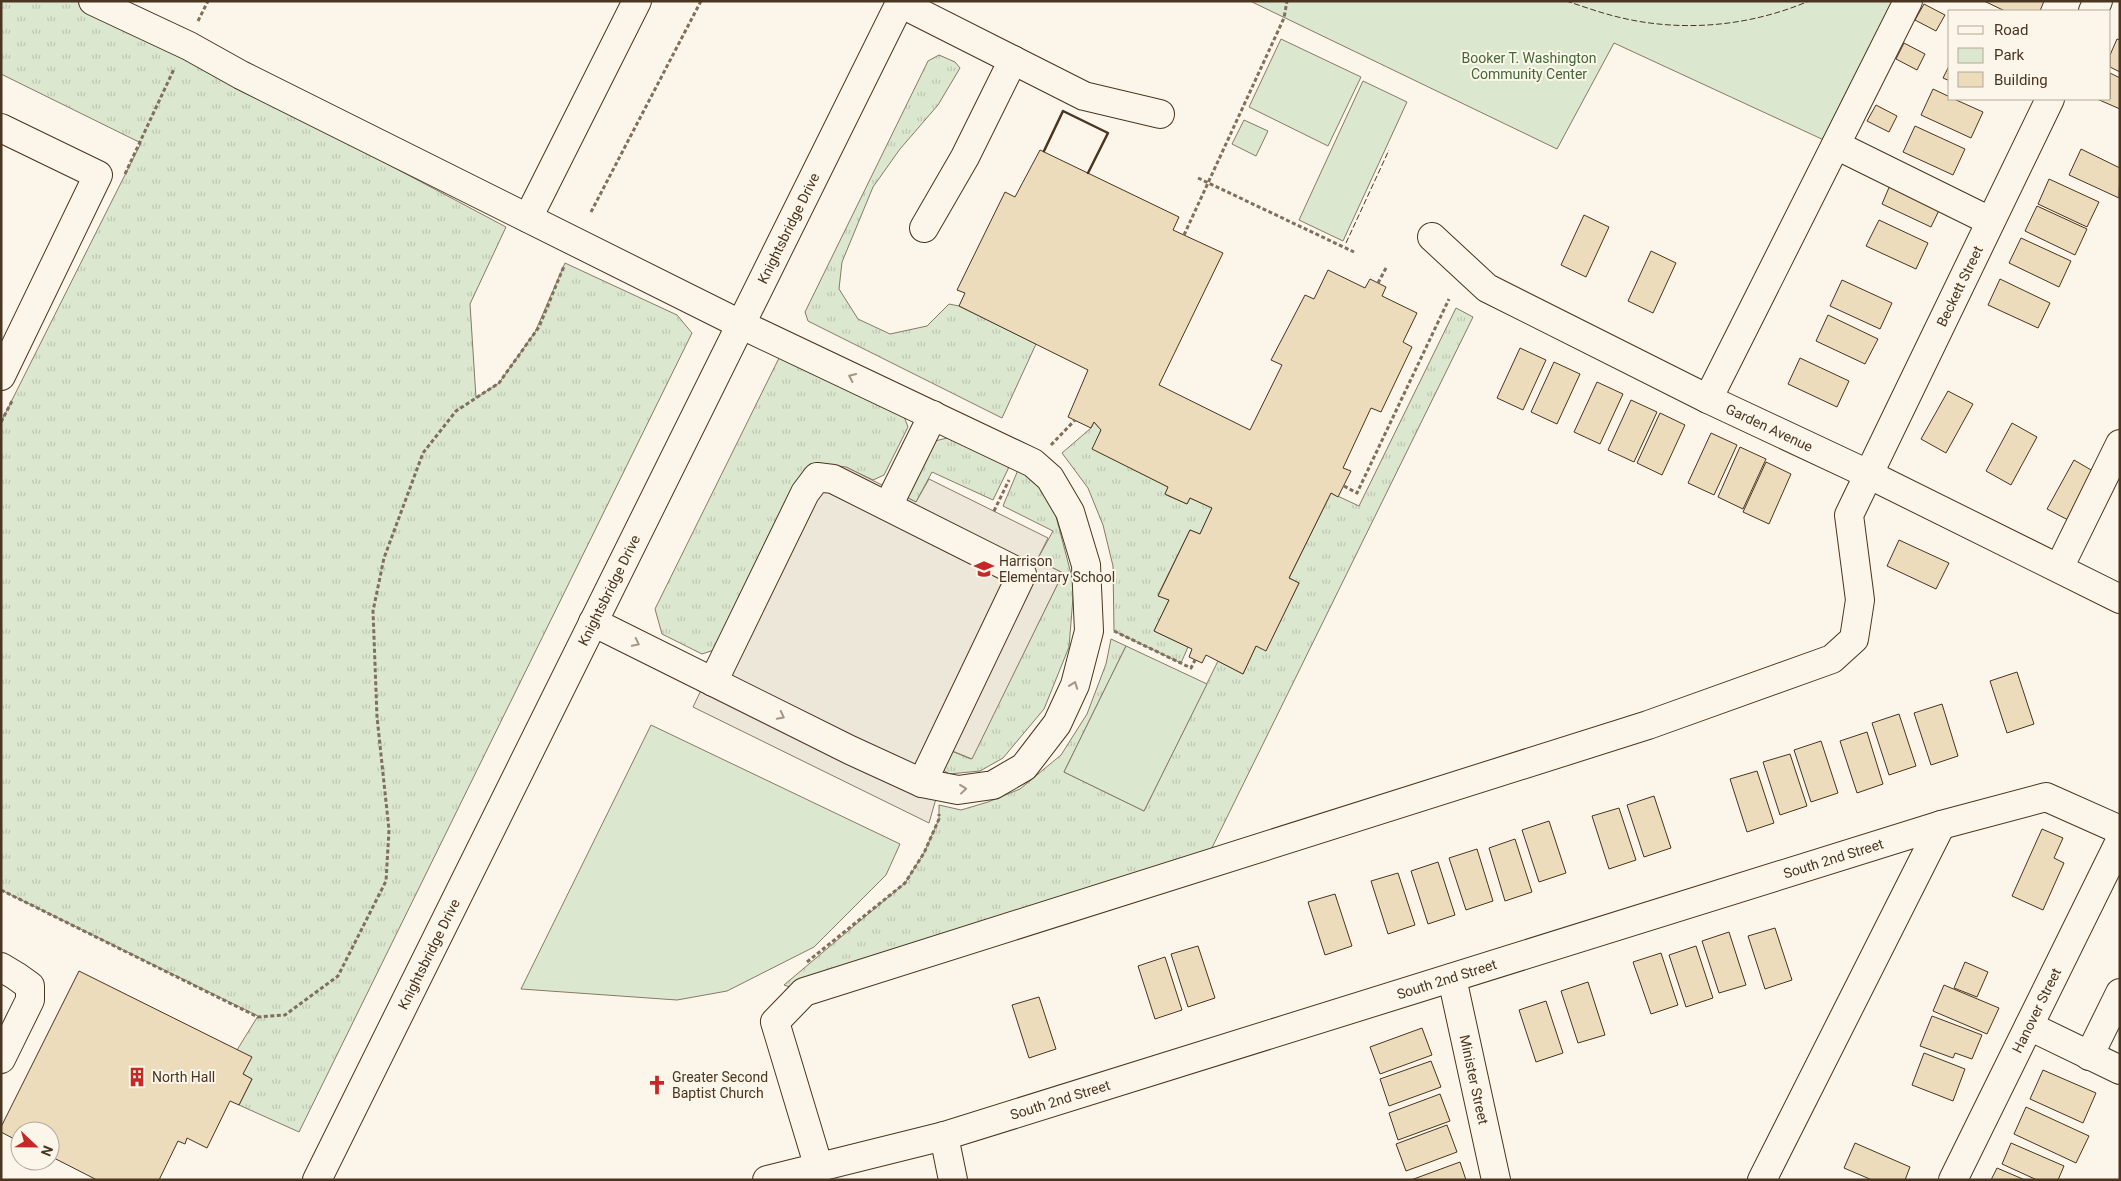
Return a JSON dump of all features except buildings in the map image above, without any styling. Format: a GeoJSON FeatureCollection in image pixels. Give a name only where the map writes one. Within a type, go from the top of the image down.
{"type":"FeatureCollection","features":[{"type":"Feature","properties":{"kind":"street"},"geometry":{"type":"LineString","coordinates":[[93,1],[189,46],[241,75],[740,324],[1033,463],[1050,478],[1070,512],[1086,565],[1089,631],[1074,685],[1057,724],[1024,767],[993,784],[958,790],[931,786],[850,750],[593,622]]}},
{"type":"Feature","properties":{"kind":"street"},"geometry":{"type":"LineString","coordinates":[[528,218],[637,1]]}},
{"type":"Feature","properties":{"kind":"street"},"geometry":{"type":"LineString","coordinates":[[1708,399],[1908,1]]}},
{"type":"Feature","properties":{"kind":"street"},"geometry":{"type":"LineString","coordinates":[[900,2],[1084,96],[1160,114]]}},
{"type":"Feature","properties":{"kind":"street","name":"Knightsbridge Drive"},"geometry":{"type":"LineString","coordinates":[[317,1180],[900,2]]}},
{"type":"Feature","properties":{"kind":"street"},"geometry":{"type":"LineString","coordinates":[[924,228],[965,157],[1013,60]]}},
{"type":"Feature","properties":{"kind":"street","name":"Beckett Street"},"geometry":{"type":"LineString","coordinates":[[818,1168],[775,1022],[804,992],[1648,725],[1832,660],[1854,639],[1860,600],[1848,515],[2050,100]]}},
{"type":"Feature","properties":{"kind":"street"},"geometry":{"type":"LineString","coordinates":[[1,128],[98,175],[1,376]]}},
{"type":"Feature","properties":{"kind":"street"},"geometry":{"type":"LineString","coordinates":[[1836,145],[1990,221]]}},
{"type":"Feature","properties":{"kind":"street","name":"Garden Avenue"},"geometry":{"type":"LineString","coordinates":[[1432,237],[1488,288],[1708,399],[1868,474],[2120,599]]}},
{"type":"Feature","properties":{"kind":"street"},"geometry":{"type":"LineString","coordinates":[[888,506],[933,415]]}},
{"type":"Feature","properties":{"kind":"street"},"geometry":{"type":"LineString","coordinates":[[2059,568],[2120,444]]}},
{"type":"Feature","properties":{"kind":"street"},"geometry":{"type":"LineString","coordinates":[[713,682],[806,493],[817,477],[833,479],[1022,574],[931,786]]}},
{"type":"Feature","properties":{"kind":"street","name":"South 2nd Street"},"geometry":{"type":"LineString","coordinates":[[767,1180],[944,1136],[1941,825],[2046,797],[2104,821],[2120,830]]}},
{"type":"Feature","properties":{"kind":"street"},"geometry":{"type":"LineString","coordinates":[[1759,1179],[1941,825]]}},
{"type":"Feature","properties":{"kind":"street","name":"Hanover Street"},"geometry":{"type":"LineString","coordinates":[[1953,1180],[2120,841]]}},
{"type":"Feature","properties":{"kind":"street"},"geometry":{"type":"LineString","coordinates":[[1,967],[30,986],[30,1000],[1,1059]]}},
{"type":"Feature","properties":{"kind":"street","name":"Minister Street"},"geometry":{"type":"LineString","coordinates":[[1452,978],[1496,1180]]}},
{"type":"Feature","properties":{"kind":"street"},"geometry":{"type":"LineString","coordinates":[[2089,1056],[2120,993]]}},
{"type":"Feature","properties":{"kind":"street"},"geometry":{"type":"LineString","coordinates":[[2029,1026],[2120,1070]]}},
{"type":"Feature","properties":{"kind":"street"},"geometry":{"type":"LineString","coordinates":[[944,1136],[953,1180]]}},
{"type":"Feature","properties":{"kind":"path"},"geometry":{"type":"LineString","coordinates":[[195,27],[208,1]]}},
{"type":"Feature","properties":{"kind":"path"},"geometry":{"type":"LineString","coordinates":[[590,212],[701,1]]}},
{"type":"Feature","properties":{"kind":"path"},"geometry":{"type":"LineString","coordinates":[[1184,235],[1284,18],[1287,1]]}},
{"type":"Feature","properties":{"kind":"path"},"geometry":{"type":"LineString","coordinates":[[1198,178],[1354,252]]}},
{"type":"Feature","properties":{"kind":"path"},"geometry":{"type":"LineString","coordinates":[[1,890],[258,1017],[284,1015],[338,976],[386,881],[389,830],[378,717],[373,611],[384,558],[423,453],[456,411],[499,383],[539,326],[565,263]]}},
{"type":"Feature","properties":{"kind":"path"},"geometry":{"type":"LineString","coordinates":[[1378,283],[1386,268]]}},
{"type":"Feature","properties":{"kind":"path"},"geometry":{"type":"LineString","coordinates":[[1344,486],[1357,492],[1450,299]]}},
{"type":"Feature","properties":{"kind":"path"},"geometry":{"type":"LineString","coordinates":[[1048,449],[1075,420]]}},
{"type":"Feature","properties":{"kind":"path"},"geometry":{"type":"LineString","coordinates":[[994,511],[1012,472]]}},
{"type":"Feature","properties":{"kind":"path"},"geometry":{"type":"LineString","coordinates":[[1107,628],[1191,668],[1195,660]]}},
{"type":"Feature","properties":{"kind":"path"},"geometry":{"type":"LineString","coordinates":[[800,968],[904,883],[924,853],[939,819],[931,786]]}},
{"type":"Feature","properties":{"kind":"green space"},"geometry":{"type":"Polygon","coordinates":[[[1,1],[98,1],[184,56],[506,227],[470,304],[476,398],[499,383],[535,332],[565,263],[677,315],[692,333],[299,1132],[239,1105],[252,1079],[243,1074],[237,1050],[258,1016],[1,890],[1,422],[141,143],[1,74],[1,1]]]}},
{"type":"Feature","properties":{"kind":"green space","name":"Booker T. Washington Community Center"},"geometry":{"type":"Polygon","coordinates":[[[1250,1],[1896,1],[1826,141],[1614,43],[1557,149],[1250,1]]]}},
{"type":"Feature","properties":{"kind":"green space"},"geometry":{"type":"Polygon","coordinates":[[[1281,39],[1361,77],[1328,146],[1249,107],[1281,39]]]}},
{"type":"Feature","properties":{"kind":"green space"},"geometry":{"type":"Polygon","coordinates":[[[939,55],[955,62],[960,68],[938,105],[900,149],[873,187],[842,262],[839,289],[858,319],[890,334],[927,326],[949,304],[959,306],[1036,344],[1002,418],[808,321],[805,312],[928,61],[939,55]]]}},
{"type":"Feature","properties":{"kind":"green space"},"geometry":{"type":"Polygon","coordinates":[[[1363,81],[1407,102],[1343,241],[1299,220],[1363,81]]]}},
{"type":"Feature","properties":{"kind":"green space"},"geometry":{"type":"Polygon","coordinates":[[[1244,120],[1268,131],[1256,156],[1232,144],[1244,120]]]}},
{"type":"Feature","properties":{"kind":"green space"},"geometry":{"type":"Polygon","coordinates":[[[1456,308],[1473,317],[1203,866],[804,992],[784,985],[905,883],[924,853],[939,819],[939,805],[961,810],[988,802],[1020,789],[1061,755],[1087,714],[1106,664],[1111,639],[1126,646],[1064,772],[1144,811],[1218,661],[1243,674],[1256,646],[1267,648],[1299,583],[1289,578],[1331,493],[1359,506],[1456,308]]]}},
{"type":"Feature","properties":{"kind":"green space"},"geometry":{"type":"Polygon","coordinates":[[[779,358],[793,359],[902,411],[908,427],[884,475],[873,480],[846,467],[714,650],[702,654],[662,634],[655,609],[779,358]]]}},
{"type":"Feature","properties":{"kind":"green space"},"geometry":{"type":"Polygon","coordinates":[[[1094,422],[1101,430],[1093,449],[1168,487],[1166,495],[1187,504],[1190,498],[1212,508],[1200,534],[1190,530],[1158,595],[1169,600],[1154,631],[1188,647],[1181,663],[1114,631],[1113,566],[1103,525],[1088,488],[1062,453],[1091,428],[1094,422]]]}},
{"type":"Feature","properties":{"kind":"green space"},"geometry":{"type":"Polygon","coordinates":[[[951,437],[1010,465],[993,500],[932,472],[916,502],[906,497],[935,441],[951,437]]]}},
{"type":"Feature","properties":{"kind":"green space"},"geometry":{"type":"Polygon","coordinates":[[[1018,470],[1034,480],[1053,505],[1074,585],[1069,647],[1044,709],[1003,758],[980,771],[949,774],[942,769],[949,750],[971,759],[1063,573],[1037,560],[1053,531],[1003,506],[1018,470]]]}},
{"type":"Feature","properties":{"kind":"green space"},"geometry":{"type":"Polygon","coordinates":[[[1126,646],[1207,684],[1144,811],[1064,772],[1126,646]]]}},
{"type":"Feature","properties":{"kind":"green space"},"geometry":{"type":"Polygon","coordinates":[[[651,725],[900,844],[886,875],[814,947],[727,991],[677,1000],[521,989],[651,725]]]}},
{"type":"Feature","properties":{"kind":"shaded area"},"geometry":{"type":"Polygon","coordinates":[[[822,464],[846,467],[916,502],[929,479],[1048,538],[1037,560],[1063,573],[972,759],[950,750],[942,769],[949,774],[935,802],[929,823],[693,707],[806,471],[822,464]]]}},
{"type":"Feature","properties":{"kind":"fence"},"geometry":{"type":"LineString","coordinates":[[1566,1],[1639,21],[1688,26],[1738,22],[1786,10],[1809,1]]}},
{"type":"Feature","properties":{"kind":"fence"},"geometry":{"type":"LineString","coordinates":[[1346,243],[1389,150]]}},
{"type":"Feature","properties":{"kind":"wall"},"geometry":{"type":"LineString","coordinates":[[1044,151],[1063,111],[1108,133],[1088,173]]}},
{"type":"Feature","properties":{"kind":"place","name":"Harrison Elementary School"},"geometry":{"type":"Point","coordinates":[984,569]}},
{"type":"Feature","properties":{"kind":"place","name":"North Hall"},"geometry":{"type":"Point","coordinates":[137,1077]}},
{"type":"Feature","properties":{"kind":"place","name":"Greater Second Baptist Church"},"geometry":{"type":"Point","coordinates":[657,1085]}}]}
